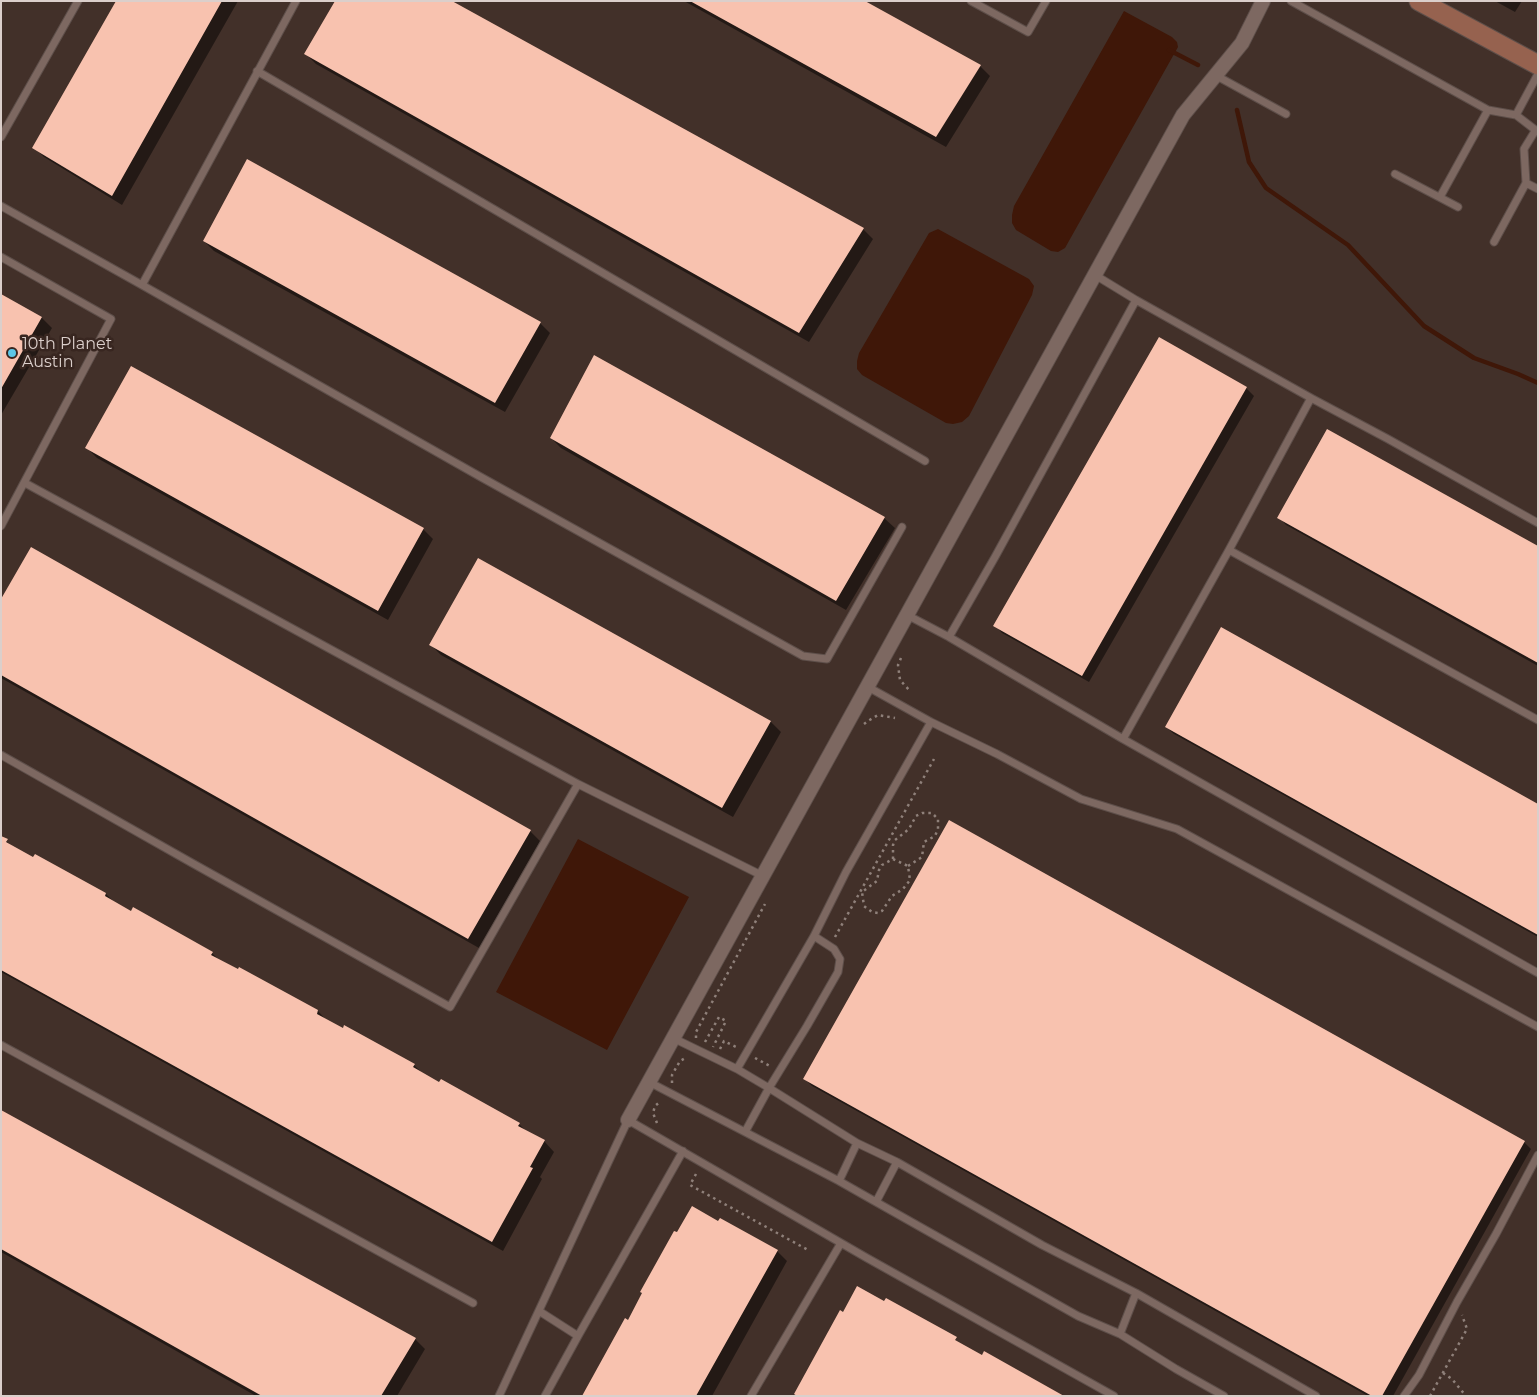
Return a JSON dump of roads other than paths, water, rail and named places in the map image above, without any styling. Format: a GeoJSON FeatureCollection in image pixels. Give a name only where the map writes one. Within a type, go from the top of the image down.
{"type":"FeatureCollection","features":[{"type":"Feature","properties":{"kind":"street"},"geometry":{"type":"LineString","coordinates":[[628,1120],[1183,115],[1242,43],[1263,1]]}},
{"type":"Feature","properties":{"kind":"street"},"geometry":{"type":"LineString","coordinates":[[1419,1],[1538,65]]}},
{"type":"Feature","properties":{"kind":"lane"},"geometry":{"type":"LineString","coordinates":[[1,137],[78,1]]}},
{"type":"Feature","properties":{"kind":"lane"},"geometry":{"type":"LineString","coordinates":[[142,285],[296,1]]}},
{"type":"Feature","properties":{"kind":"lane"},"geometry":{"type":"LineString","coordinates":[[971,1],[1028,32],[1046,1]]}},
{"type":"Feature","properties":{"kind":"lane"},"geometry":{"type":"LineString","coordinates":[[1291,1],[1488,110],[1516,115],[1536,132],[1524,150],[1526,183],[1494,242]]}},
{"type":"Feature","properties":{"kind":"lane"},"geometry":{"type":"LineString","coordinates":[[257,71],[925,461]]}},
{"type":"Feature","properties":{"kind":"lane"},"geometry":{"type":"LineString","coordinates":[[1516,115],[1538,74]]}},
{"type":"Feature","properties":{"kind":"lane"},"geometry":{"type":"LineString","coordinates":[[1216,75],[1286,114]]}},
{"type":"Feature","properties":{"kind":"lane"},"geometry":{"type":"LineString","coordinates":[[1440,198],[1488,110]]}},
{"type":"Feature","properties":{"kind":"lane"},"geometry":{"type":"LineString","coordinates":[[1395,174],[1458,207]]}},
{"type":"Feature","properties":{"kind":"lane"},"geometry":{"type":"LineString","coordinates":[[1526,183],[1538,189]]}},
{"type":"Feature","properties":{"kind":"lane"},"geometry":{"type":"LineString","coordinates":[[1,206],[479,476],[803,656],[827,659],[902,527]]}},
{"type":"Feature","properties":{"kind":"lane"},"geometry":{"type":"LineString","coordinates":[[1,256],[111,319],[1,526]]}},
{"type":"Feature","properties":{"kind":"lane"},"geometry":{"type":"LineString","coordinates":[[1095,275],[1136,300],[1538,524]]}},
{"type":"Feature","properties":{"kind":"lane"},"geometry":{"type":"LineString","coordinates":[[949,637],[1136,300]]}},
{"type":"Feature","properties":{"kind":"lane"},"geometry":{"type":"LineString","coordinates":[[1123,739],[1229,550],[1311,398]]}},
{"type":"Feature","properties":{"kind":"lane"},"geometry":{"type":"LineString","coordinates":[[25,483],[578,784],[763,876]]}},
{"type":"Feature","properties":{"kind":"lane"},"geometry":{"type":"LineString","coordinates":[[1229,550],[1538,720]]}},
{"type":"Feature","properties":{"kind":"lane"},"geometry":{"type":"LineString","coordinates":[[907,615],[949,637],[1123,739],[1538,973]]}},
{"type":"Feature","properties":{"kind":"lane"},"geometry":{"type":"LineString","coordinates":[[868,687],[931,722],[997,754],[1081,799],[1177,829],[1538,1027]]}},
{"type":"Feature","properties":{"kind":"lane"},"geometry":{"type":"LineString","coordinates":[[737,1069],[814,936],[846,872],[931,722]]}},
{"type":"Feature","properties":{"kind":"lane"},"geometry":{"type":"LineString","coordinates":[[1,755],[450,1007],[578,784]]}},
{"type":"Feature","properties":{"kind":"lane"},"geometry":{"type":"LineString","coordinates":[[745,1132],[838,972],[840,959],[834,949],[814,936]]}},
{"type":"Feature","properties":{"kind":"lane"},"geometry":{"type":"LineString","coordinates":[[674,1038],[737,1069],[857,1143],[897,1162],[1042,1244],[1136,1293],[1316,1396]]}},
{"type":"Feature","properties":{"kind":"lane"},"geometry":{"type":"LineString","coordinates":[[1,1046],[473,1303]]}},
{"type":"Feature","properties":{"kind":"lane"},"geometry":{"type":"LineString","coordinates":[[649,1082],[838,1181],[1078,1316],[1120,1334],[1224,1396]]}},
{"type":"Feature","properties":{"kind":"lane"},"geometry":{"type":"LineString","coordinates":[[499,1396],[628,1120],[841,1243],[1114,1396]]}},
{"type":"Feature","properties":{"kind":"lane"},"geometry":{"type":"LineString","coordinates":[[838,1181],[857,1143]]}},
{"type":"Feature","properties":{"kind":"lane"},"geometry":{"type":"LineString","coordinates":[[545,1396],[683,1151]]}},
{"type":"Feature","properties":{"kind":"lane"},"geometry":{"type":"LineString","coordinates":[[1404,1396],[1420,1375],[1457,1302],[1538,1155]]}},
{"type":"Feature","properties":{"kind":"lane"},"geometry":{"type":"LineString","coordinates":[[876,1202],[897,1162]]}},
{"type":"Feature","properties":{"kind":"lane"},"geometry":{"type":"LineString","coordinates":[[751,1396],[841,1243]]}},
{"type":"Feature","properties":{"kind":"lane"},"geometry":{"type":"LineString","coordinates":[[1120,1334],[1136,1293]]}},
{"type":"Feature","properties":{"kind":"lane"},"geometry":{"type":"LineString","coordinates":[[539,1311],[578,1336]]}},
{"type":"Feature","properties":{"kind":"waterway"},"geometry":{"type":"LineString","coordinates":[[1169,50],[1198,65]]}},
{"type":"Feature","properties":{"kind":"waterway"},"geometry":{"type":"LineString","coordinates":[[1237,110],[1249,162],[1266,188],[1348,245],[1424,326],[1474,358],[1538,383]]}},
{"type":"Feature","properties":{"kind":"place","name":"10th Planet Austin"},"geometry":{"type":"Point","coordinates":[12,353]}}]}
